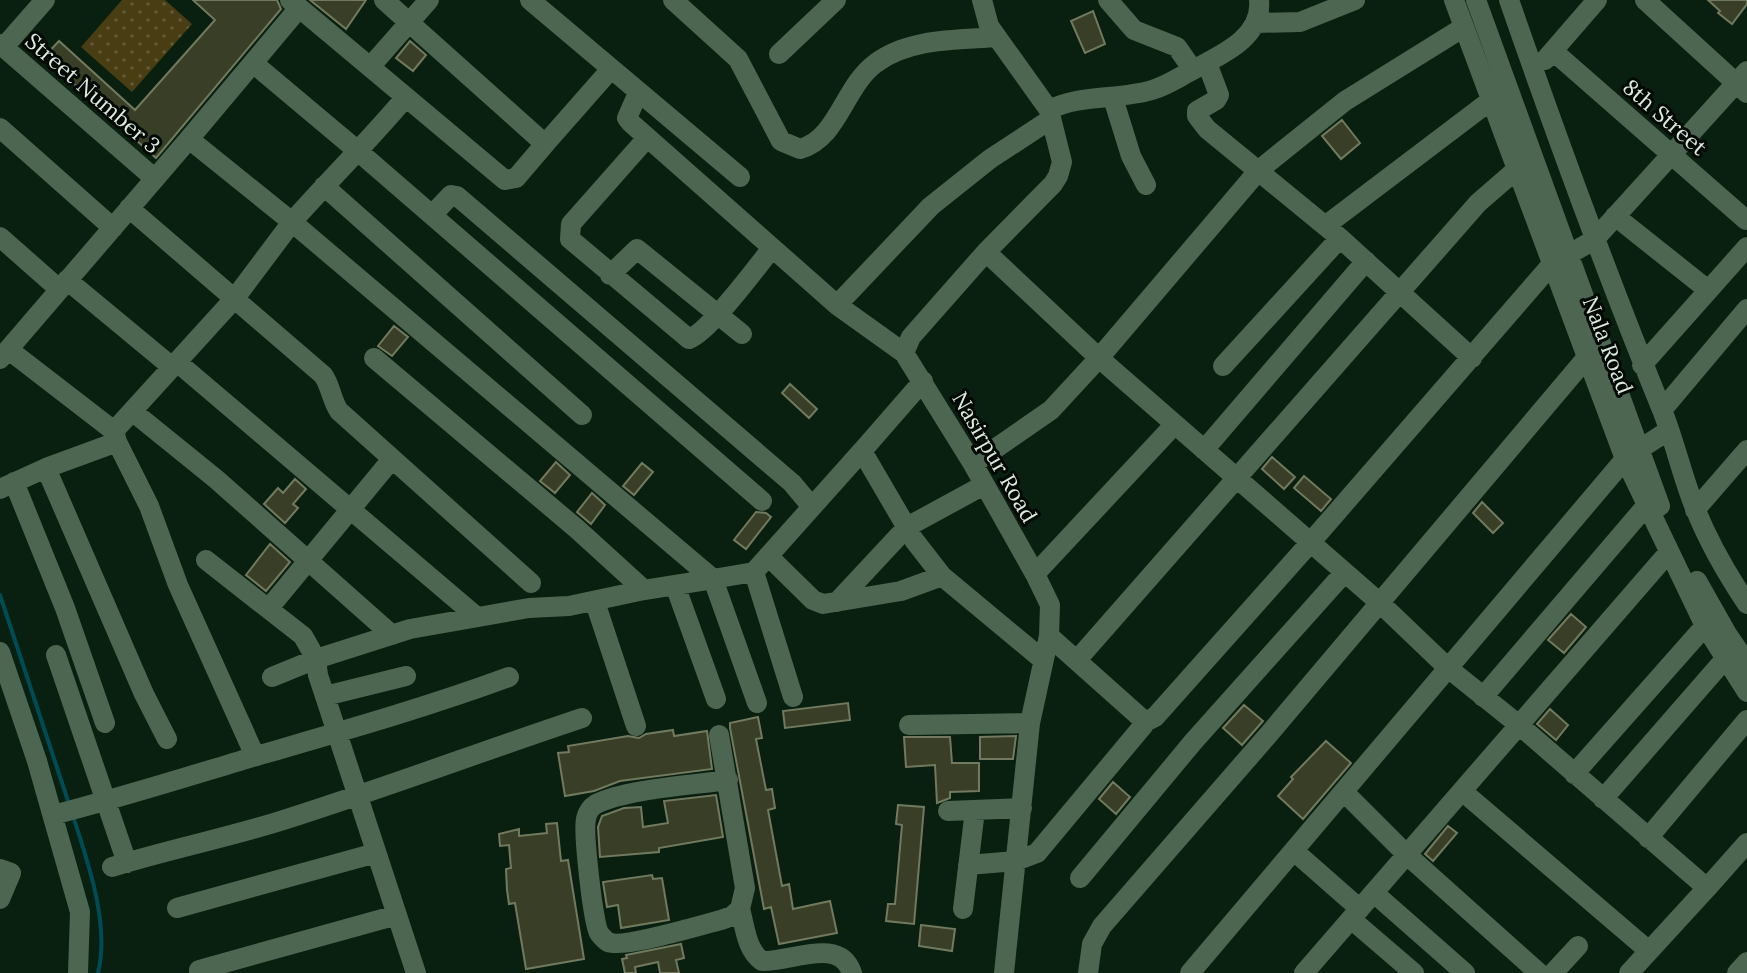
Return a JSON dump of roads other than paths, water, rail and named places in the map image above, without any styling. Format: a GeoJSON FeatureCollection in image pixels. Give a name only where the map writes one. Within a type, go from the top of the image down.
{"type":"FeatureCollection","features":[{"type":"Feature","properties":{"kind":"street"},"geometry":{"type":"LineString","coordinates":[[2,46],[45,0]]}},
{"type":"Feature","properties":{"kind":"street"},"geometry":{"type":"LineString","coordinates":[[384,0],[545,144]]}},
{"type":"Feature","properties":{"kind":"street"},"geometry":{"type":"LineString","coordinates":[[370,67],[429,0]]}},
{"type":"Feature","properties":{"kind":"street"},"geometry":{"type":"LineString","coordinates":[[530,0],[740,177]]}},
{"type":"Feature","properties":{"kind":"street"},"geometry":{"type":"LineString","coordinates":[[673,0],[738,59],[781,141],[800,149],[815,145],[852,88],[876,62],[932,41],[997,37]]}},
{"type":"Feature","properties":{"kind":"street"},"geometry":{"type":"LineString","coordinates":[[904,353],[911,337],[1058,176],[1062,162],[1050,114],[984,16],[982,0]]}},
{"type":"Feature","properties":{"kind":"street"},"geometry":{"type":"LineString","coordinates":[[1108,0],[1134,30],[1177,47],[1200,66],[1218,98],[1200,108],[1197,116],[1207,129],[1366,261],[1472,358]]}},
{"type":"Feature","properties":{"kind":"street"},"geometry":{"type":"LineString","coordinates":[[837,305],[931,206],[1050,114],[1066,103],[1153,90],[1200,66],[1234,47],[1255,23],[1259,0]]}},
{"type":"Feature","properties":{"kind":"street"},"geometry":{"type":"LineString","coordinates":[[1255,23],[1300,22],[1355,0]]}},
{"type":"Feature","properties":{"kind":"street","name":"Nala Road"},"geometry":{"type":"LineString","coordinates":[[1454,0],[1516,170],[1561,260],[1588,356],[1632,454],[1646,506],[1705,626],[1747,692]]}},
{"type":"Feature","properties":{"kind":"street"},"geometry":{"type":"LineString","coordinates":[[1476,0],[1561,260],[1632,454],[1687,562],[1747,663]]}},
{"type":"Feature","properties":{"kind":"street"},"geometry":{"type":"LineString","coordinates":[[1509,0],[1594,240],[1662,410],[1695,510],[1731,580],[1745,597]]}},
{"type":"Feature","properties":{"kind":"street"},"geometry":{"type":"LineString","coordinates":[[1535,73],[1597,0]]}},
{"type":"Feature","properties":{"kind":"street"},"geometry":{"type":"LineString","coordinates":[[968,865],[1016,861],[1037,853],[1047,843],[1147,721],[1155,717],[1561,260],[1594,240],[1743,82],[1645,0]]}},
{"type":"Feature","properties":{"kind":"street"},"geometry":{"type":"LineString","coordinates":[[255,756],[178,585],[149,506],[116,436],[5,355],[253,63],[295,4],[505,180],[516,178],[611,69]]}},
{"type":"Feature","properties":{"kind":"street"},"geometry":{"type":"LineString","coordinates":[[779,54],[825,4]]}},
{"type":"Feature","properties":{"kind":"street"},"geometry":{"type":"LineString","coordinates":[[973,464],[1039,420],[1099,358],[1259,170],[1345,101],[1464,27]]}},
{"type":"Feature","properties":{"kind":"street","name":"Street Number 3"},"geometry":{"type":"LineString","coordinates":[[2,46],[154,178]]}},
{"type":"Feature","properties":{"kind":"street","name":"8th Street"},"geometry":{"type":"LineString","coordinates":[[1553,51],[1746,220]]}},
{"type":"Feature","properties":{"kind":"street"},"geometry":{"type":"LineString","coordinates":[[253,63],[762,501]]}},
{"type":"Feature","properties":{"kind":"street","name":"Nasirpur Road"},"geometry":{"type":"LineString","coordinates":[[638,93],[627,118],[647,138],[837,305],[904,353],[973,464],[1050,605],[1049,636],[1030,723],[1004,973]]}},
{"type":"Feature","properties":{"kind":"street"},"geometry":{"type":"LineString","coordinates":[[105,723],[65,608],[7,486],[116,436],[132,411],[235,298],[292,222],[405,98]]}},
{"type":"Feature","properties":{"kind":"street"},"geometry":{"type":"LineString","coordinates":[[1113,98],[1131,156],[1146,185]]}},
{"type":"Feature","properties":{"kind":"street"},"geometry":{"type":"LineString","coordinates":[[1223,366],[1332,232],[1490,101]]}},
{"type":"Feature","properties":{"kind":"street"},"geometry":{"type":"LineString","coordinates":[[0,128],[113,228]]}},
{"type":"Feature","properties":{"kind":"street"},"geometry":{"type":"LineString","coordinates":[[647,138],[571,224],[569,231],[570,239],[610,275],[689,339],[694,338],[717,314],[772,248]]}},
{"type":"Feature","properties":{"kind":"street"},"geometry":{"type":"LineString","coordinates":[[189,139],[292,222],[713,579],[757,703]]}},
{"type":"Feature","properties":{"kind":"street"},"geometry":{"type":"LineString","coordinates":[[1077,660],[1478,203],[1516,170]]}},
{"type":"Feature","properties":{"kind":"street"},"geometry":{"type":"LineString","coordinates":[[324,186],[582,415]]}},
{"type":"Feature","properties":{"kind":"street"},"geometry":{"type":"LineString","coordinates":[[432,215],[451,195],[457,196],[792,483],[812,507]]}},
{"type":"Feature","properties":{"kind":"street"},"geometry":{"type":"LineString","coordinates":[[129,208],[323,375],[339,411],[531,583]]}},
{"type":"Feature","properties":{"kind":"street"},"geometry":{"type":"LineString","coordinates":[[1615,216],[1708,290]]}},
{"type":"Feature","properties":{"kind":"street"},"geometry":{"type":"LineString","coordinates":[[0,237],[174,365],[477,617]]}},
{"type":"Feature","properties":{"kind":"street"},"geometry":{"type":"LineString","coordinates":[[1642,365],[1747,247]]}},
{"type":"Feature","properties":{"kind":"street"},"geometry":{"type":"LineString","coordinates":[[610,275],[637,249],[742,334]]}},
{"type":"Feature","properties":{"kind":"street"},"geometry":{"type":"LineString","coordinates":[[986,252],[1099,358],[1380,603],[1448,668],[1519,725],[1707,888]]}},
{"type":"Feature","properties":{"kind":"street"},"geometry":{"type":"LineString","coordinates":[[1204,450],[1366,261]]}},
{"type":"Feature","properties":{"kind":"street"},"geometry":{"type":"LineString","coordinates":[[1662,410],[1747,309]]}},
{"type":"Feature","properties":{"kind":"street"},"geometry":{"type":"LineString","coordinates":[[1088,973],[1092,944],[1102,926],[1588,356]]}},
{"type":"Feature","properties":{"kind":"street"},"geometry":{"type":"LineString","coordinates":[[374,358],[577,529],[644,590]]}},
{"type":"Feature","properties":{"kind":"street"},"geometry":{"type":"LineString","coordinates":[[272,677],[316,659],[410,629],[529,608],[595,602],[644,590],[713,579],[761,564],[923,381]]}},
{"type":"Feature","properties":{"kind":"street"},"geometry":{"type":"LineString","coordinates":[[132,411],[216,479],[392,635]]}},
{"type":"Feature","properties":{"kind":"street"},"geometry":{"type":"LineString","coordinates":[[1035,574],[1175,424]]}},
{"type":"Feature","properties":{"kind":"street"},"geometry":{"type":"LineString","coordinates":[[1190,973],[1632,454],[1669,430]]}},
{"type":"Feature","properties":{"kind":"street"},"geometry":{"type":"LineString","coordinates":[[1695,510],[1747,450]]}},
{"type":"Feature","properties":{"kind":"street"},"geometry":{"type":"LineString","coordinates":[[862,451],[907,527],[942,576],[1043,660]]}},
{"type":"Feature","properties":{"kind":"street"},"geometry":{"type":"LineString","coordinates":[[269,608],[392,459]]}},
{"type":"Feature","properties":{"kind":"street"},"geometry":{"type":"LineString","coordinates":[[46,468],[144,694],[167,739]]}},
{"type":"Feature","properties":{"kind":"street"},"geometry":{"type":"LineString","coordinates":[[837,602],[907,527],[984,485]]}},
{"type":"Feature","properties":{"kind":"street"},"geometry":{"type":"LineString","coordinates":[[1483,697],[1646,506]]}},
{"type":"Feature","properties":{"kind":"street"},"geometry":{"type":"LineString","coordinates":[[1304,973],[1669,552]]}},
{"type":"Feature","properties":{"kind":"street"},"geometry":{"type":"LineString","coordinates":[[206,560],[303,636],[316,659],[357,797],[416,973]]}},
{"type":"Feature","properties":{"kind":"street"},"geometry":{"type":"LineString","coordinates":[[761,564],[823,604],[901,591],[942,576]]}},
{"type":"Feature","properties":{"kind":"street"},"geometry":{"type":"LineString","coordinates":[[761,564],[793,697]]}},
{"type":"Feature","properties":{"kind":"street"},"geometry":{"type":"LineString","coordinates":[[1080,878],[1193,742],[1344,573]]}},
{"type":"Feature","properties":{"kind":"street"},"geometry":{"type":"LineString","coordinates":[[675,585],[716,699]]}},
{"type":"Feature","properties":{"kind":"street"},"geometry":{"type":"LineString","coordinates":[[595,602],[636,726]]}},
{"type":"Feature","properties":{"kind":"street"},"geometry":{"type":"LineString","coordinates":[[1574,774],[1705,626]]}},
{"type":"Feature","properties":{"kind":"street"},"geometry":{"type":"LineString","coordinates":[[1049,636],[1147,721]]}},
{"type":"Feature","properties":{"kind":"street"},"geometry":{"type":"LineString","coordinates":[[0,652],[65,812],[80,912],[78,973]]}},
{"type":"Feature","properties":{"kind":"street"},"geometry":{"type":"LineString","coordinates":[[56,655],[105,802],[120,865],[357,797],[582,718]]}},
{"type":"Feature","properties":{"kind":"street"},"geometry":{"type":"LineString","coordinates":[[1603,799],[1725,659]]}},
{"type":"Feature","properties":{"kind":"street"},"geometry":{"type":"LineString","coordinates":[[325,696],[406,676]]}},
{"type":"Feature","properties":{"kind":"street"},"geometry":{"type":"LineString","coordinates":[[65,812],[338,734],[509,677]]}},
{"type":"Feature","properties":{"kind":"street"},"geometry":{"type":"LineString","coordinates":[[1648,838],[1747,720]]}},
{"type":"Feature","properties":{"kind":"street"},"geometry":{"type":"LineString","coordinates":[[909,725],[1030,723]]}},
{"type":"Feature","properties":{"kind":"street"},"geometry":{"type":"LineString","coordinates":[[719,735],[745,888],[740,909],[755,956],[762,961],[826,953],[839,955],[846,960],[852,973]]}},
{"type":"Feature","properties":{"kind":"street"},"geometry":{"type":"LineString","coordinates":[[728,780],[638,793],[596,804],[589,810],[585,826],[598,932],[606,941],[617,945],[642,940],[721,920],[740,909]]}},
{"type":"Feature","properties":{"kind":"street"},"geometry":{"type":"LineString","coordinates":[[1462,791],[1649,951]]}},
{"type":"Feature","properties":{"kind":"street"},"geometry":{"type":"LineString","coordinates":[[1344,792],[1407,855],[1539,973]]}},
{"type":"Feature","properties":{"kind":"street"},"geometry":{"type":"LineString","coordinates":[[948,811],[1022,808]]}},
{"type":"Feature","properties":{"kind":"street"},"geometry":{"type":"LineString","coordinates":[[963,909],[975,810]]}},
{"type":"Feature","properties":{"kind":"street"},"geometry":{"type":"LineString","coordinates":[[1629,973],[1747,843]]}},
{"type":"Feature","properties":{"kind":"street"},"geometry":{"type":"LineString","coordinates":[[1294,851],[1414,973]]}},
{"type":"Feature","properties":{"kind":"street"},"geometry":{"type":"LineString","coordinates":[[177,908],[376,853]]}},
{"type":"Feature","properties":{"kind":"street"},"geometry":{"type":"LineString","coordinates":[[0,869],[11,873],[0,899]]}},
{"type":"Feature","properties":{"kind":"street"},"geometry":{"type":"LineString","coordinates":[[1374,893],[1465,973]]}},
{"type":"Feature","properties":{"kind":"street"},"geometry":{"type":"LineString","coordinates":[[194,972],[397,915]]}},
{"type":"Feature","properties":{"kind":"street"},"geometry":{"type":"LineString","coordinates":[[1553,973],[1578,946]]}},
{"type":"Feature","properties":{"kind":"street"},"geometry":{"type":"LineString","coordinates":[[1737,973],[1747,962]]}},
{"type":"Feature","properties":{"kind":"waterway"},"geometry":{"type":"LineString","coordinates":[[0,595],[69,804]]}},
{"type":"Feature","properties":{"kind":"waterway"},"geometry":{"type":"LineString","coordinates":[[73,816],[96,894],[101,935],[98,973]]}}]}
